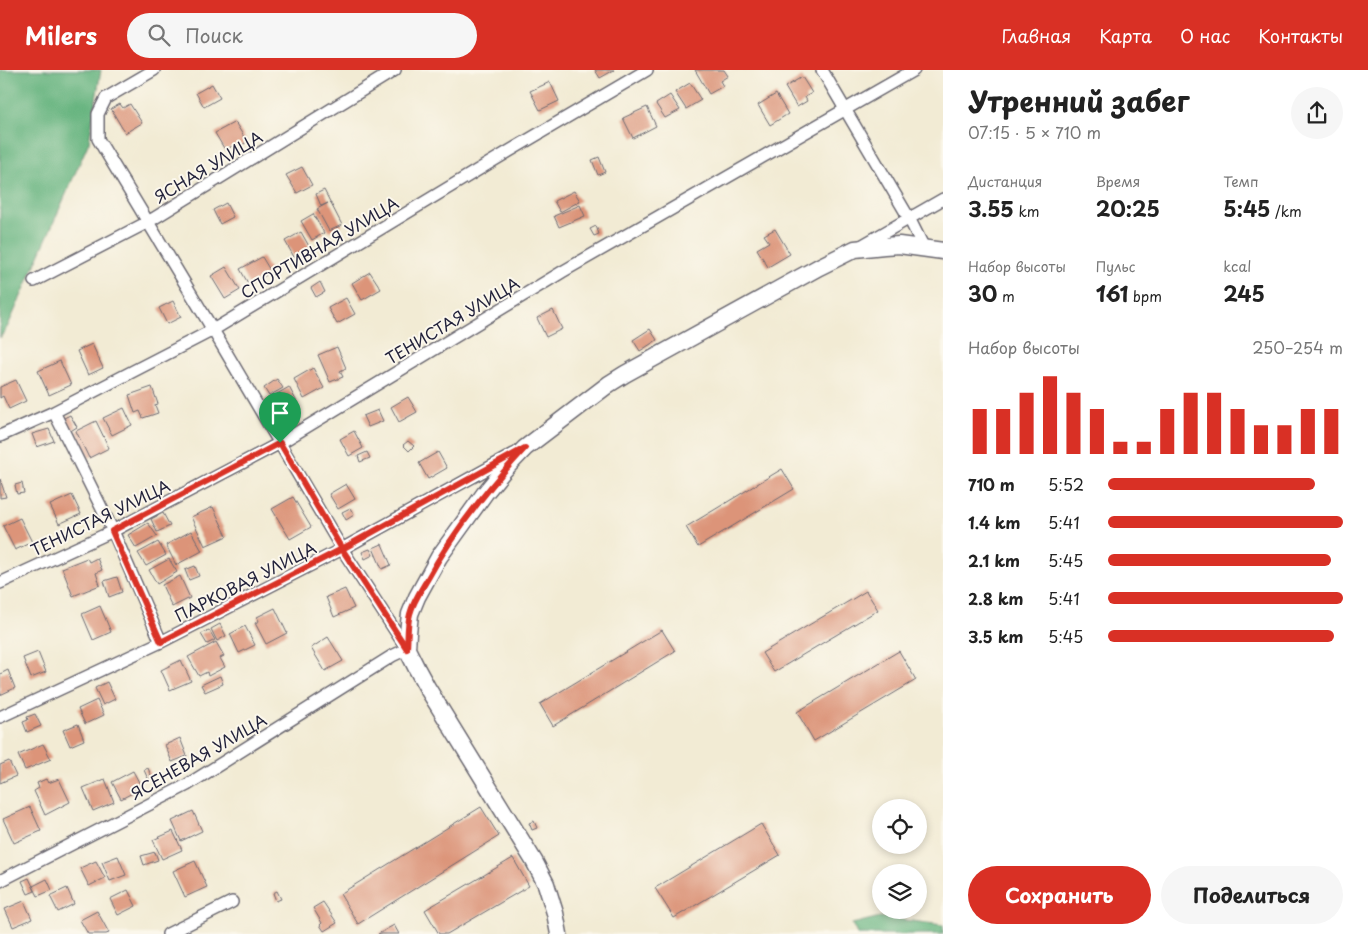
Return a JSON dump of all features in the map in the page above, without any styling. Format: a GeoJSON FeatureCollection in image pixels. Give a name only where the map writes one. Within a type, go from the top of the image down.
{"type":"FeatureCollection","features":[{"type":"Feature","properties":{"kind":"street"},"geometry":{"type":"LineString","coordinates":[[154,70],[106,98],[98,114],[98,139],[342,549],[407,649],[416,669],[534,861],[546,884],[559,934]]}},
{"type":"Feature","properties":{"kind":"street","name":"ЯСНАЯ УЛИЦА"},"geometry":{"type":"LineString","coordinates":[[34,281],[148,222],[396,70]]}},
{"type":"Feature","properties":{"kind":"street","name":"СПОРТИВНАЯ УЛИЦА"},"geometry":{"type":"LineString","coordinates":[[0,436],[54,412],[213,330],[647,70]]}},
{"type":"Feature","properties":{"kind":"street"},"geometry":{"type":"LineString","coordinates":[[822,70],[924,248]]}},
{"type":"Feature","properties":{"kind":"street","name":"ТЕНИСТАЯ УЛИЦА"},"geometry":{"type":"LineString","coordinates":[[0,583],[112,531],[280,443],[562,272],[914,70]]}},
{"type":"Feature","properties":{"kind":"street"},"geometry":{"type":"LineString","coordinates":[[407,649],[410,614],[439,557],[504,470],[525,448],[624,374],[855,249],[943,199]]}},
{"type":"Feature","properties":{"kind":"street"},"geometry":{"type":"LineString","coordinates":[[855,249],[899,245],[943,251]]}},
{"type":"Feature","properties":{"kind":"street"},"geometry":{"type":"LineString","coordinates":[[54,412],[112,531],[161,642]]}},
{"type":"Feature","properties":{"kind":"street","name":"ПАРКОВАЯ УЛИЦА"},"geometry":{"type":"LineString","coordinates":[[0,717],[161,642],[342,549],[525,448]]}},
{"type":"Feature","properties":{"kind":"street","name":"ЯСЕНЕВАЯ УЛИЦА"},"geometry":{"type":"LineString","coordinates":[[0,881],[188,785],[407,649]]}},
{"type":"Feature","properties":{"kind":"street"},"geometry":{"type":"LineString","coordinates":[[168,934],[232,902]]}},
{"type":"Feature","properties":{"kind":"green space"},"geometry":{"type":"Polygon","coordinates":[[[0,70],[101,70],[89,142],[8,326],[0,338],[0,70]]]}},
{"type":"Feature","properties":{"kind":"green space"},"geometry":{"type":"Polygon","coordinates":[[[872,919],[896,919],[943,925],[943,934],[857,934],[852,924],[872,919]]]}},
{"type":"Feature","properties":{"kind":"building"},"geometry":{"type":"Polygon","coordinates":[[[595,70],[614,70],[600,78],[595,70]]]}},
{"type":"Feature","properties":{"kind":"building"},"geometry":{"type":"Polygon","coordinates":[[[695,70],[724,70],[728,76],[720,81],[723,86],[709,94],[695,70]]]}},
{"type":"Feature","properties":{"kind":"building"},"geometry":{"type":"Polygon","coordinates":[[[802,77],[812,93],[805,97],[807,101],[797,107],[785,87],[802,77]]]}},
{"type":"Feature","properties":{"kind":"building"},"geometry":{"type":"Polygon","coordinates":[[[550,82],[559,101],[540,110],[530,91],[550,82]]]}},
{"type":"Feature","properties":{"kind":"building"},"geometry":{"type":"Polygon","coordinates":[[[690,83],[701,100],[686,109],[675,92],[690,83]]]}},
{"type":"Feature","properties":{"kind":"building"},"geometry":{"type":"Polygon","coordinates":[[[212,84],[220,98],[204,107],[196,93],[212,84]]]}},
{"type":"Feature","properties":{"kind":"building"},"geometry":{"type":"Polygon","coordinates":[[[776,94],[788,114],[770,125],[758,105],[776,94]]]}},
{"type":"Feature","properties":{"kind":"building"},"geometry":{"type":"Polygon","coordinates":[[[670,95],[680,110],[665,118],[656,104],[670,95]]]}},
{"type":"Feature","properties":{"kind":"building"},"geometry":{"type":"Polygon","coordinates":[[[120,104],[123,108],[130,104],[142,123],[125,133],[111,109],[120,104]]]}},
{"type":"Feature","properties":{"kind":"building"},"geometry":{"type":"Polygon","coordinates":[[[647,107],[656,126],[633,138],[623,118],[647,107]]]}},
{"type":"Feature","properties":{"kind":"building"},"geometry":{"type":"Polygon","coordinates":[[[235,122],[247,142],[240,146],[238,143],[225,150],[215,133],[235,122]]]}},
{"type":"Feature","properties":{"kind":"building"},"geometry":{"type":"Polygon","coordinates":[[[599,157],[605,172],[598,175],[592,160],[599,157]]]}},
{"type":"Feature","properties":{"kind":"building"},"geometry":{"type":"Polygon","coordinates":[[[302,167],[312,185],[297,193],[286,175],[302,167]]]}},
{"type":"Feature","properties":{"kind":"building"},"geometry":{"type":"Polygon","coordinates":[[[324,190],[342,225],[329,231],[317,209],[328,203],[321,206],[316,194],[324,190]]]}},
{"type":"Feature","properties":{"kind":"building"},"geometry":{"type":"Polygon","coordinates":[[[574,191],[580,201],[560,212],[554,201],[574,191]]]}},
{"type":"Feature","properties":{"kind":"building"},"geometry":{"type":"Polygon","coordinates":[[[226,203],[233,217],[220,224],[213,210],[226,203]]]}},
{"type":"Feature","properties":{"kind":"building"},"geometry":{"type":"Polygon","coordinates":[[[580,205],[585,216],[559,227],[554,216],[580,205]]]}},
{"type":"Feature","properties":{"kind":"building"},"geometry":{"type":"Polygon","coordinates":[[[313,214],[324,233],[312,240],[301,221],[313,214]]]}},
{"type":"Feature","properties":{"kind":"building"},"geometry":{"type":"Polygon","coordinates":[[[596,226],[599,234],[594,236],[590,229],[596,226]]]}},
{"type":"Feature","properties":{"kind":"building"},"geometry":{"type":"Polygon","coordinates":[[[775,229],[790,254],[768,267],[757,249],[769,242],[764,235],[775,229]]]}},
{"type":"Feature","properties":{"kind":"building"},"geometry":{"type":"Polygon","coordinates":[[[301,232],[310,248],[294,257],[285,241],[301,232]]]}},
{"type":"Feature","properties":{"kind":"building"},"geometry":{"type":"Polygon","coordinates":[[[262,257],[271,272],[249,285],[240,269],[262,257]]]}},
{"type":"Feature","properties":{"kind":"building"},"geometry":{"type":"Polygon","coordinates":[[[226,267],[240,290],[225,299],[211,276],[226,267]]]}},
{"type":"Feature","properties":{"kind":"building"},"geometry":{"type":"Polygon","coordinates":[[[370,272],[381,289],[362,300],[352,283],[370,272]]]}},
{"type":"Feature","properties":{"kind":"building"},"geometry":{"type":"Polygon","coordinates":[[[320,282],[325,292],[316,297],[311,288],[320,282]]]}},
{"type":"Feature","properties":{"kind":"building"},"geometry":{"type":"Polygon","coordinates":[[[346,298],[355,314],[337,324],[328,308],[346,298]]]}},
{"type":"Feature","properties":{"kind":"building"},"geometry":{"type":"Polygon","coordinates":[[[173,301],[181,317],[167,324],[159,308],[173,301]]]}},
{"type":"Feature","properties":{"kind":"building"},"geometry":{"type":"Polygon","coordinates":[[[553,310],[562,329],[546,337],[537,318],[553,310]]]}},
{"type":"Feature","properties":{"kind":"building"},"geometry":{"type":"Polygon","coordinates":[[[650,329],[657,340],[640,351],[633,340],[650,329]]]}},
{"type":"Feature","properties":{"kind":"building"},"geometry":{"type":"Polygon","coordinates":[[[92,344],[103,368],[88,375],[77,351],[92,344]]]}},
{"type":"Feature","properties":{"kind":"building"},"geometry":{"type":"Polygon","coordinates":[[[337,347],[346,368],[340,371],[343,377],[330,382],[318,355],[337,347]]]}},
{"type":"Feature","properties":{"kind":"building"},"geometry":{"type":"Polygon","coordinates":[[[60,361],[71,385],[49,395],[38,371],[60,361]]]}},
{"type":"Feature","properties":{"kind":"building"},"geometry":{"type":"Polygon","coordinates":[[[313,368],[324,388],[304,399],[294,379],[313,368]]]}},
{"type":"Feature","properties":{"kind":"building"},"geometry":{"type":"Polygon","coordinates":[[[277,379],[283,388],[269,396],[264,388],[277,379]]]}},
{"type":"Feature","properties":{"kind":"building"},"geometry":{"type":"Polygon","coordinates":[[[16,380],[26,401],[9,409],[3,396],[0,398],[0,387],[16,380]]]}},
{"type":"Feature","properties":{"kind":"building"},"geometry":{"type":"Polygon","coordinates":[[[152,387],[158,404],[155,405],[158,413],[143,418],[140,411],[135,413],[129,395],[152,387]]]}},
{"type":"Feature","properties":{"kind":"building"},"geometry":{"type":"Polygon","coordinates":[[[289,387],[298,404],[286,411],[277,394],[289,387]]]}},
{"type":"Feature","properties":{"kind":"building"},"geometry":{"type":"Polygon","coordinates":[[[274,395],[276,400],[267,405],[264,401],[274,395]]]}},
{"type":"Feature","properties":{"kind":"building"},"geometry":{"type":"Polygon","coordinates":[[[408,397],[417,412],[399,422],[391,407],[408,397]]]}},
{"type":"Feature","properties":{"kind":"building"},"geometry":{"type":"Polygon","coordinates":[[[124,408],[132,425],[112,435],[103,418],[124,408]]]}},
{"type":"Feature","properties":{"kind":"building"},"geometry":{"type":"Polygon","coordinates":[[[378,410],[383,421],[368,427],[363,416],[378,410]]]}},
{"type":"Feature","properties":{"kind":"building"},"geometry":{"type":"Polygon","coordinates":[[[70,415],[77,427],[69,432],[62,419],[70,415]]]}},
{"type":"Feature","properties":{"kind":"building"},"geometry":{"type":"Polygon","coordinates":[[[296,416],[300,426],[285,433],[280,423],[296,416]]]}},
{"type":"Feature","properties":{"kind":"building"},"geometry":{"type":"Polygon","coordinates":[[[96,421],[109,448],[89,458],[76,431],[96,421]]]}},
{"type":"Feature","properties":{"kind":"building"},"geometry":{"type":"Polygon","coordinates":[[[49,429],[54,441],[37,447],[32,434],[49,429]]]}},
{"type":"Feature","properties":{"kind":"building"},"geometry":{"type":"Polygon","coordinates":[[[354,431],[363,448],[349,456],[340,439],[354,431]]]}},
{"type":"Feature","properties":{"kind":"building"},"geometry":{"type":"Polygon","coordinates":[[[408,441],[414,446],[409,451],[403,445],[408,441]]]}},
{"type":"Feature","properties":{"kind":"building"},"geometry":{"type":"Polygon","coordinates":[[[367,452],[370,458],[360,462],[358,456],[367,452]]]}},
{"type":"Feature","properties":{"kind":"building"},"geometry":{"type":"Polygon","coordinates":[[[438,452],[447,468],[428,479],[419,463],[438,452]]]}},
{"type":"Feature","properties":{"kind":"building"},"geometry":{"type":"Polygon","coordinates":[[[782,469],[794,489],[698,547],[686,527],[782,469]]]}},
{"type":"Feature","properties":{"kind":"building"},"geometry":{"type":"Polygon","coordinates":[[[0,479],[6,497],[0,498],[0,479]]]}},
{"type":"Feature","properties":{"kind":"building"},"geometry":{"type":"Polygon","coordinates":[[[22,483],[24,493],[17,494],[15,485],[22,483]]]}},
{"type":"Feature","properties":{"kind":"building"},"geometry":{"type":"Polygon","coordinates":[[[346,484],[355,499],[338,509],[329,494],[346,484]]]}},
{"type":"Feature","properties":{"kind":"building"},"geometry":{"type":"Polygon","coordinates":[[[72,495],[81,514],[59,524],[50,505],[72,495]]]}},
{"type":"Feature","properties":{"kind":"building"},"geometry":{"type":"Polygon","coordinates":[[[293,497],[311,527],[290,539],[272,509],[293,497]]]}},
{"type":"Feature","properties":{"kind":"building"},"geometry":{"type":"Polygon","coordinates":[[[213,507],[227,536],[205,546],[191,517],[213,507]]]}},
{"type":"Feature","properties":{"kind":"building"},"geometry":{"type":"Polygon","coordinates":[[[350,508],[354,515],[346,520],[342,512],[350,508]]]}},
{"type":"Feature","properties":{"kind":"building"},"geometry":{"type":"Polygon","coordinates":[[[163,513],[170,526],[157,532],[151,519],[163,513]]]}},
{"type":"Feature","properties":{"kind":"building"},"geometry":{"type":"Polygon","coordinates":[[[20,518],[32,542],[15,550],[3,526],[20,518]]]}},
{"type":"Feature","properties":{"kind":"building"},"geometry":{"type":"Polygon","coordinates":[[[148,523],[157,536],[136,548],[128,535],[148,523]]]}},
{"type":"Feature","properties":{"kind":"building"},"geometry":{"type":"Polygon","coordinates":[[[191,531],[202,551],[176,565],[166,545],[191,531]]]}},
{"type":"Feature","properties":{"kind":"building"},"geometry":{"type":"Polygon","coordinates":[[[158,542],[166,555],[146,566],[138,553],[158,542]]]}},
{"type":"Feature","properties":{"kind":"building"},"geometry":{"type":"Polygon","coordinates":[[[382,544],[391,565],[382,569],[373,548],[382,544]]]}},
{"type":"Feature","properties":{"kind":"building"},"geometry":{"type":"Polygon","coordinates":[[[370,549],[373,555],[365,559],[362,552],[370,549]]]}},
{"type":"Feature","properties":{"kind":"building"},"geometry":{"type":"Polygon","coordinates":[[[87,558],[89,562],[97,558],[102,570],[96,573],[100,585],[73,596],[62,568],[87,558]]]}},
{"type":"Feature","properties":{"kind":"building"},"geometry":{"type":"Polygon","coordinates":[[[169,559],[177,572],[157,584],[149,570],[169,559]]]}},
{"type":"Feature","properties":{"kind":"building"},"geometry":{"type":"Polygon","coordinates":[[[195,566],[199,576],[189,580],[185,570],[195,566]]]}},
{"type":"Feature","properties":{"kind":"building"},"geometry":{"type":"Polygon","coordinates":[[[180,576],[190,598],[172,607],[162,585],[180,576]]]}},
{"type":"Feature","properties":{"kind":"building"},"geometry":{"type":"Polygon","coordinates":[[[117,577],[122,592],[109,597],[104,581],[117,577]]]}},
{"type":"Feature","properties":{"kind":"building"},"geometry":{"type":"Polygon","coordinates":[[[345,589],[354,608],[334,617],[326,597],[345,589]]]}},
{"type":"Feature","properties":{"kind":"building"},"geometry":{"type":"Polygon","coordinates":[[[866,591],[878,610],[774,672],[762,653],[866,591]]]}},
{"type":"Feature","properties":{"kind":"building"},"geometry":{"type":"Polygon","coordinates":[[[100,606],[111,632],[93,640],[82,614],[100,606]]]}},
{"type":"Feature","properties":{"kind":"building"},"geometry":{"type":"Polygon","coordinates":[[[275,608],[287,633],[266,644],[255,623],[259,621],[257,617],[275,608]]]}},
{"type":"Feature","properties":{"kind":"building"},"geometry":{"type":"Polygon","coordinates":[[[220,624],[226,636],[217,641],[211,629],[220,624]]]}},
{"type":"Feature","properties":{"kind":"building"},"geometry":{"type":"Polygon","coordinates":[[[245,626],[255,645],[239,653],[230,634],[245,626]]]}},
{"type":"Feature","properties":{"kind":"building"},"geometry":{"type":"Polygon","coordinates":[[[209,630],[215,640],[207,644],[201,634],[209,630]]]}},
{"type":"Feature","properties":{"kind":"building"},"geometry":{"type":"Polygon","coordinates":[[[662,630],[675,651],[553,726],[540,704],[662,630]]]}},
{"type":"Feature","properties":{"kind":"building"},"geometry":{"type":"Polygon","coordinates":[[[328,637],[343,661],[325,671],[311,648],[328,637]]]}},
{"type":"Feature","properties":{"kind":"building"},"geometry":{"type":"Polygon","coordinates":[[[216,642],[224,656],[220,658],[225,667],[208,676],[207,672],[199,676],[188,657],[216,642]]]}},
{"type":"Feature","properties":{"kind":"building"},"geometry":{"type":"Polygon","coordinates":[[[899,651],[916,680],[814,741],[797,712],[899,651]]]}},
{"type":"Feature","properties":{"kind":"building"},"geometry":{"type":"Polygon","coordinates":[[[38,652],[46,672],[31,678],[23,658],[38,652]]]}},
{"type":"Feature","properties":{"kind":"building"},"geometry":{"type":"Polygon","coordinates":[[[181,660],[191,681],[170,690],[161,670],[181,660]]]}},
{"type":"Feature","properties":{"kind":"building"},"geometry":{"type":"Polygon","coordinates":[[[8,670],[15,688],[0,695],[0,674],[8,670]]]}},
{"type":"Feature","properties":{"kind":"building"},"geometry":{"type":"Polygon","coordinates":[[[220,676],[223,684],[205,692],[201,685],[220,676]]]}},
{"type":"Feature","properties":{"kind":"building"},"geometry":{"type":"Polygon","coordinates":[[[107,682],[115,699],[103,705],[95,688],[107,682]]]}},
{"type":"Feature","properties":{"kind":"building"},"geometry":{"type":"Polygon","coordinates":[[[97,700],[104,715],[85,724],[78,709],[97,700]]]}},
{"type":"Feature","properties":{"kind":"building"},"geometry":{"type":"Polygon","coordinates":[[[35,714],[41,726],[27,732],[23,722],[28,720],[27,717],[35,714]]]}},
{"type":"Feature","properties":{"kind":"building"},"geometry":{"type":"Polygon","coordinates":[[[78,724],[84,740],[70,746],[63,730],[78,724]]]}},
{"type":"Feature","properties":{"kind":"building"},"geometry":{"type":"Polygon","coordinates":[[[180,738],[187,756],[172,762],[165,745],[180,738]]]}},
{"type":"Feature","properties":{"kind":"building"},"geometry":{"type":"Polygon","coordinates":[[[43,744],[51,759],[25,770],[18,755],[43,744]]]}},
{"type":"Feature","properties":{"kind":"building"},"geometry":{"type":"Polygon","coordinates":[[[9,761],[16,776],[0,783],[0,765],[9,761]]]}},
{"type":"Feature","properties":{"kind":"building"},"geometry":{"type":"Polygon","coordinates":[[[148,768],[152,778],[148,779],[144,770],[148,768]]]}},
{"type":"Feature","properties":{"kind":"building"},"geometry":{"type":"Polygon","coordinates":[[[133,771],[142,788],[121,799],[112,782],[133,771]]]}},
{"type":"Feature","properties":{"kind":"building"},"geometry":{"type":"Polygon","coordinates":[[[46,779],[48,783],[59,779],[70,802],[45,815],[34,791],[39,788],[37,783],[46,779]]]}},
{"type":"Feature","properties":{"kind":"building"},"geometry":{"type":"Polygon","coordinates":[[[105,779],[114,802],[93,811],[83,788],[105,779]]]}},
{"type":"Feature","properties":{"kind":"building"},"geometry":{"type":"Polygon","coordinates":[[[30,807],[41,831],[14,843],[3,819],[30,807]]]}},
{"type":"Feature","properties":{"kind":"building"},"geometry":{"type":"Polygon","coordinates":[[[481,807],[499,836],[358,924],[340,894],[481,807]]]}},
{"type":"Feature","properties":{"kind":"building"},"geometry":{"type":"Polygon","coordinates":[[[193,811],[202,831],[181,841],[172,821],[193,811]]]}},
{"type":"Feature","properties":{"kind":"building"},"geometry":{"type":"Polygon","coordinates":[[[534,821],[537,828],[532,830],[529,823],[534,821]]]}},
{"type":"Feature","properties":{"kind":"building"},"geometry":{"type":"Polygon","coordinates":[[[761,824],[780,855],[674,918],[655,888],[761,824]]]}},
{"type":"Feature","properties":{"kind":"building"},"geometry":{"type":"Polygon","coordinates":[[[173,831],[182,850],[162,859],[153,840],[173,831]]]}},
{"type":"Feature","properties":{"kind":"building"},"geometry":{"type":"Polygon","coordinates":[[[155,852],[158,860],[144,865],[141,856],[155,852]]]}},
{"type":"Feature","properties":{"kind":"building"},"geometry":{"type":"Polygon","coordinates":[[[118,856],[126,875],[110,881],[102,862],[118,856]]]}},
{"type":"Feature","properties":{"kind":"building"},"geometry":{"type":"Polygon","coordinates":[[[513,858],[529,886],[447,934],[439,934],[425,910],[513,858]]]}},
{"type":"Feature","properties":{"kind":"building"},"geometry":{"type":"Polygon","coordinates":[[[96,861],[105,878],[89,886],[80,868],[96,861]]]}},
{"type":"Feature","properties":{"kind":"building"},"geometry":{"type":"Polygon","coordinates":[[[195,861],[207,887],[185,897],[173,871],[195,861]]]}},
{"type":"Feature","properties":{"kind":"building"},"geometry":{"type":"Polygon","coordinates":[[[29,878],[35,891],[28,894],[22,881],[29,878]]]}},
{"type":"Feature","properties":{"kind":"building"},"geometry":{"type":"Polygon","coordinates":[[[47,879],[52,890],[38,896],[33,886],[47,879]]]}},
{"type":"Feature","properties":{"kind":"building"},"geometry":{"type":"Polygon","coordinates":[[[67,888],[74,904],[58,912],[50,896],[67,888]]]}},
{"type":"Feature","properties":{"kind":"building"},"geometry":{"type":"Polygon","coordinates":[[[128,890],[136,906],[118,915],[110,899],[128,890]]]}},
{"type":"Feature","properties":{"kind":"building"},"geometry":{"type":"Polygon","coordinates":[[[277,891],[281,899],[276,901],[273,893],[277,891]]]}},
{"type":"Feature","properties":{"kind":"building"},"geometry":{"type":"Polygon","coordinates":[[[24,901],[32,919],[13,927],[5,909],[24,901]]]}},
{"type":"Feature","properties":{"kind":"building"},"geometry":{"type":"Polygon","coordinates":[[[323,902],[337,923],[324,931],[320,925],[322,923],[313,908],[323,902]]]}},
{"type":"Feature","properties":{"kind":"building"},"geometry":{"type":"Polygon","coordinates":[[[97,911],[109,933],[88,934],[80,920],[97,911]]]}},
{"type":"Feature","properties":{"kind":"building"},"geometry":{"type":"Polygon","coordinates":[[[394,925],[399,934],[378,934],[394,925]]]}},
{"type":"Feature","properties":{"kind":"route"},"geometry":{"type":"LineString","coordinates":[[280,443],[112,531],[161,642],[342,549],[525,448],[504,470],[439,557],[410,614],[407,649],[342,549],[280,443]]}}]}
